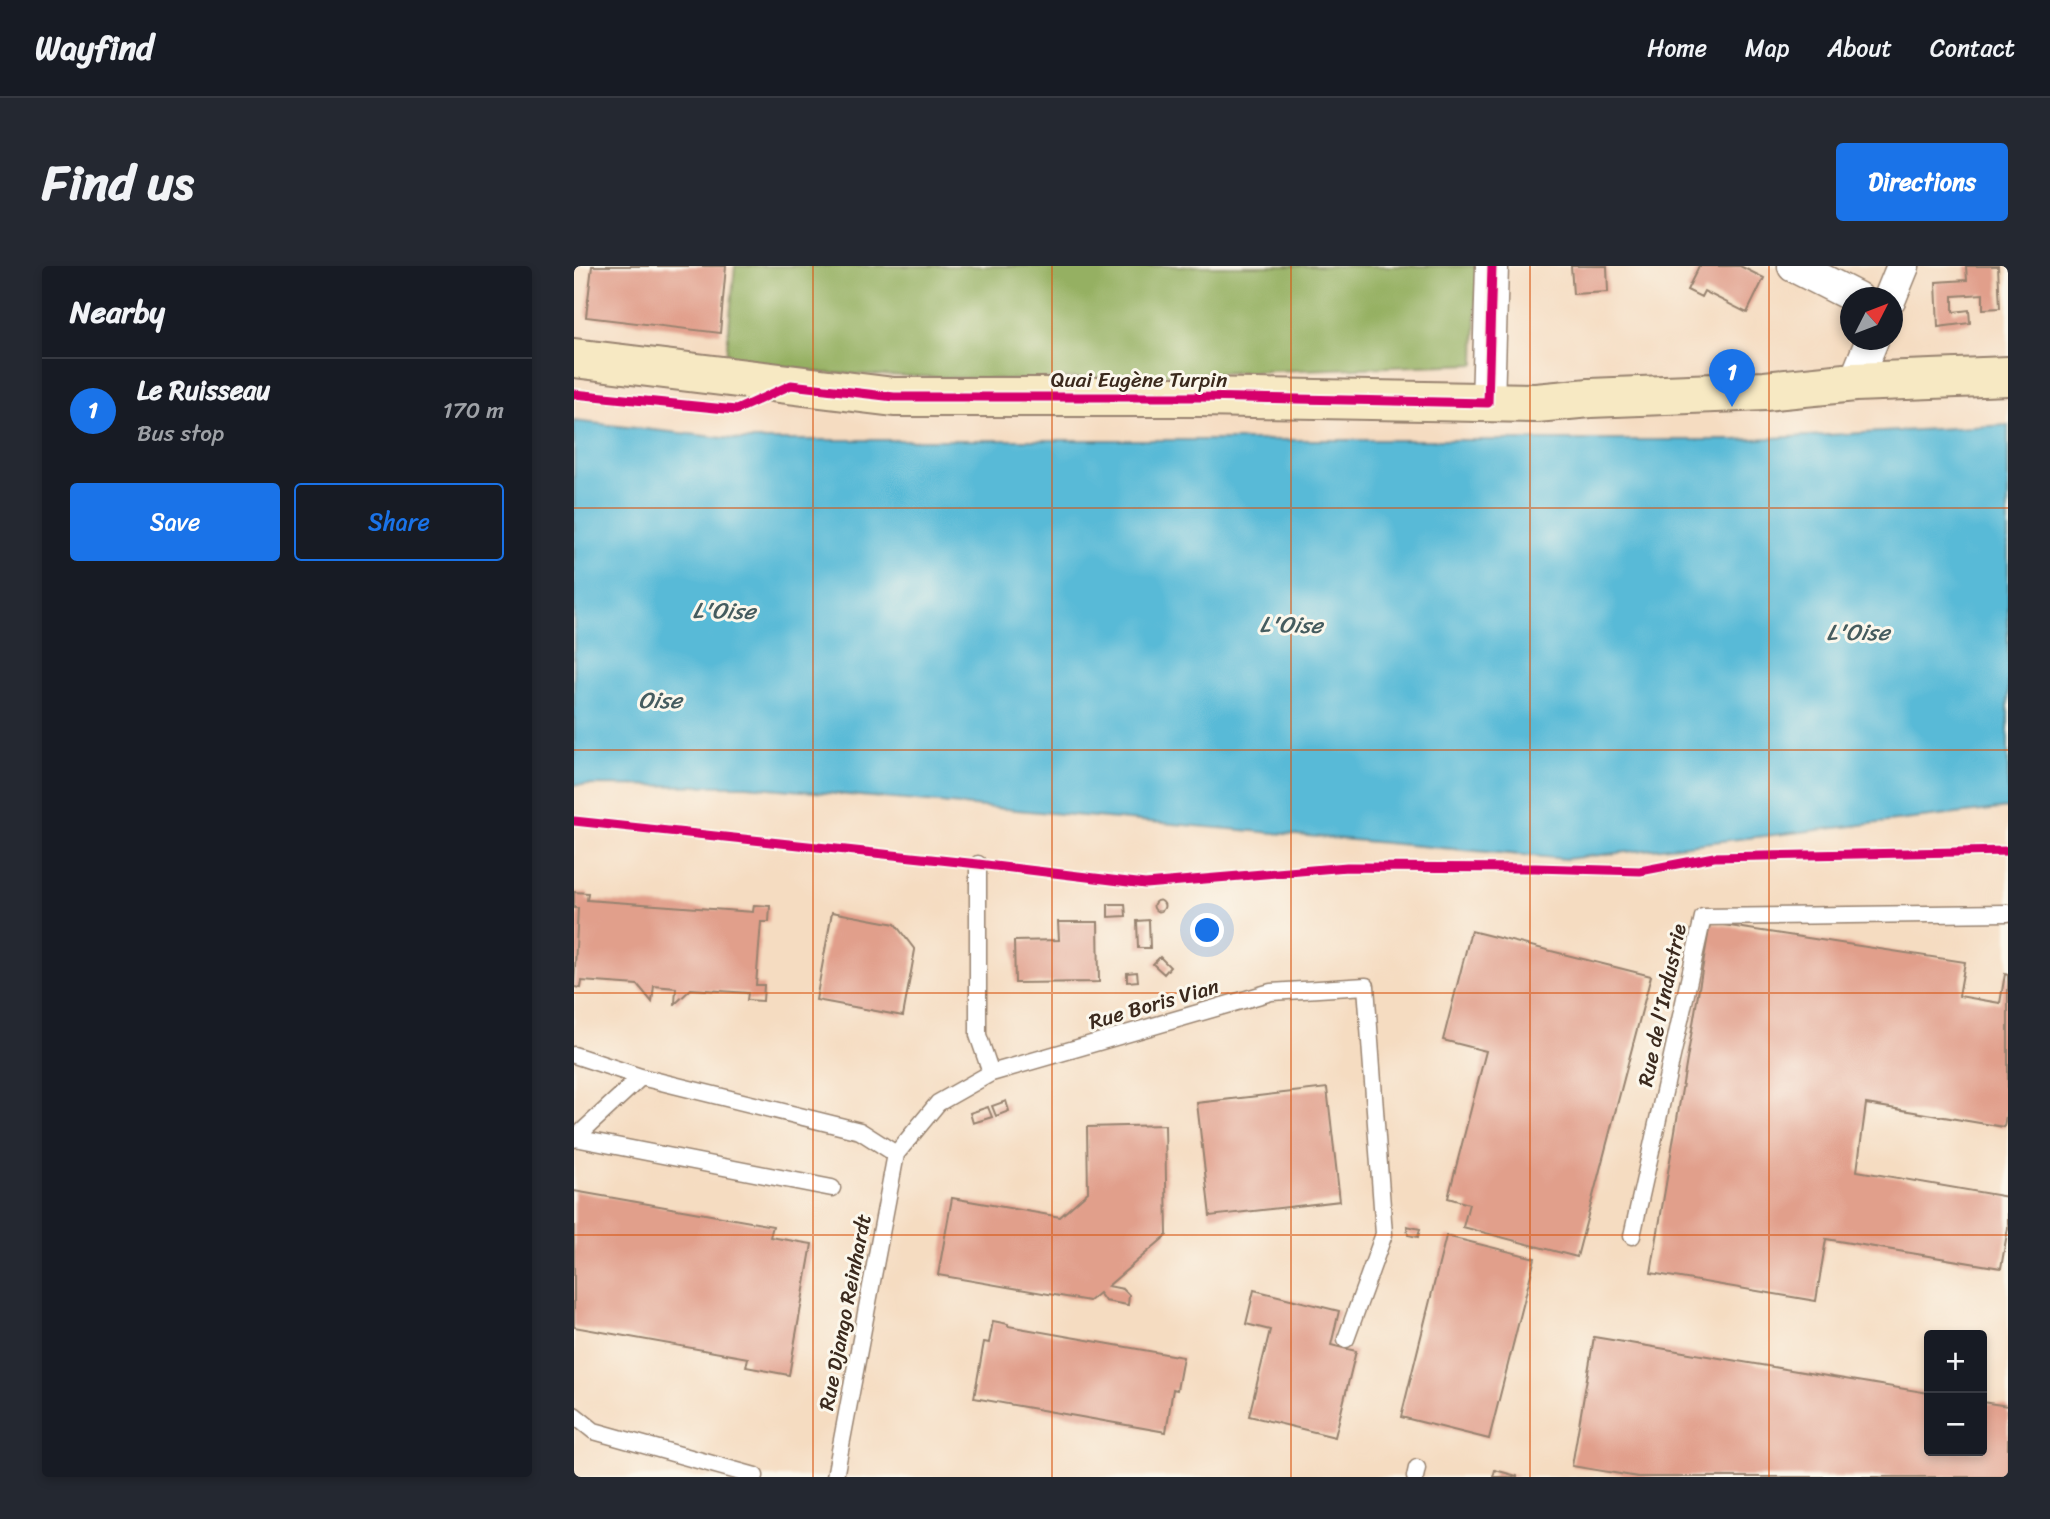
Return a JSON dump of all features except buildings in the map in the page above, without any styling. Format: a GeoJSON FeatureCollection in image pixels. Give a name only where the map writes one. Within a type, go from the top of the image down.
{"type":"FeatureCollection","features":[{"type":"Feature","properties":{"kind":"main road","name":"Quai Eugène Turpin"},"geometry":{"type":"LineString","coordinates":[[574,358],[894,397],[1199,397],[1536,403],[1590,398],[1765,391],[1855,382],[2008,376]]}},
{"type":"Feature","properties":{"kind":"street"},"geometry":{"type":"LineString","coordinates":[[1488,403],[1492,266]]}},
{"type":"Feature","properties":{"kind":"street"},"geometry":{"type":"LineString","coordinates":[[1794,266],[1840,289]]}},
{"type":"Feature","properties":{"kind":"street"},"geometry":{"type":"LineString","coordinates":[[1894,287],[1903,266]]}},
{"type":"Feature","properties":{"kind":"street"},"geometry":{"type":"LineString","coordinates":[[1855,382],[1868,350]]}},
{"type":"Feature","properties":{"kind":"lane"},"geometry":{"type":"LineString","coordinates":[[978,864],[978,1035],[991,1073]]}},
{"type":"Feature","properties":{"kind":"lane","name":"Rue de l'Industrie"},"geometry":{"type":"LineString","coordinates":[[1632,1236],[1703,917],[2008,912]]}},
{"type":"Feature","properties":{"kind":"lane","name":"Rue Boris Vian"},"geometry":{"type":"LineString","coordinates":[[896,1154],[938,1103],[991,1073],[1271,992],[1366,986],[1384,1234],[1346,1339]]}},
{"type":"Feature","properties":{"kind":"lane"},"geometry":{"type":"LineString","coordinates":[[574,1055],[641,1077],[860,1131],[896,1154]]}},
{"type":"Feature","properties":{"kind":"lane"},"geometry":{"type":"LineString","coordinates":[[575,1139],[641,1077]]}},
{"type":"Feature","properties":{"kind":"lane"},"geometry":{"type":"LineString","coordinates":[[575,1139],[832,1188]]}},
{"type":"Feature","properties":{"kind":"lane","name":"Rue Django Reinhardt"},"geometry":{"type":"LineString","coordinates":[[835,1477],[896,1154]]}},
{"type":"Feature","properties":{"kind":"lane"},"geometry":{"type":"LineString","coordinates":[[574,1415],[594,1431],[755,1476]]}},
{"type":"Feature","properties":{"kind":"green space"},"geometry":{"type":"Polygon","coordinates":[[[735,266],[1477,266],[1475,364],[1018,380],[822,373],[726,357],[735,266]]]}},
{"type":"Feature","properties":{"kind":"water"},"geometry":{"type":"Polygon","coordinates":[[[574,421],[741,440],[1736,440],[2008,425],[2008,808],[1566,859],[747,786],[574,785],[574,421]]]}},
{"type":"Feature","properties":{"kind":"cycle path"},"geometry":{"type":"LineString","coordinates":[[574,394],[736,410],[791,385],[894,397],[1199,397],[1488,403],[1492,266]]}},
{"type":"Feature","properties":{"kind":"cycle path"},"geometry":{"type":"LineString","coordinates":[[574,821],[1145,884],[1347,867],[1640,871],[1714,857],[2008,851]]}},
{"type":"Feature","properties":{"kind":"place","name":"Le Ruisseau"},"geometry":{"type":"Point","coordinates":[1732,407]}},
{"type":"Feature","properties":{"kind":"water label","name":"L'Oise"},"geometry":{"type":"Point","coordinates":[724,611]}},
{"type":"Feature","properties":{"kind":"water label","name":"L'Oise"},"geometry":{"type":"Point","coordinates":[1291,625]}},
{"type":"Feature","properties":{"kind":"water label","name":"L'Oise"},"geometry":{"type":"Point","coordinates":[1858,632]}},
{"type":"Feature","properties":{"kind":"water label","name":"Oise"},"geometry":{"type":"Point","coordinates":[660,700]}}]}
